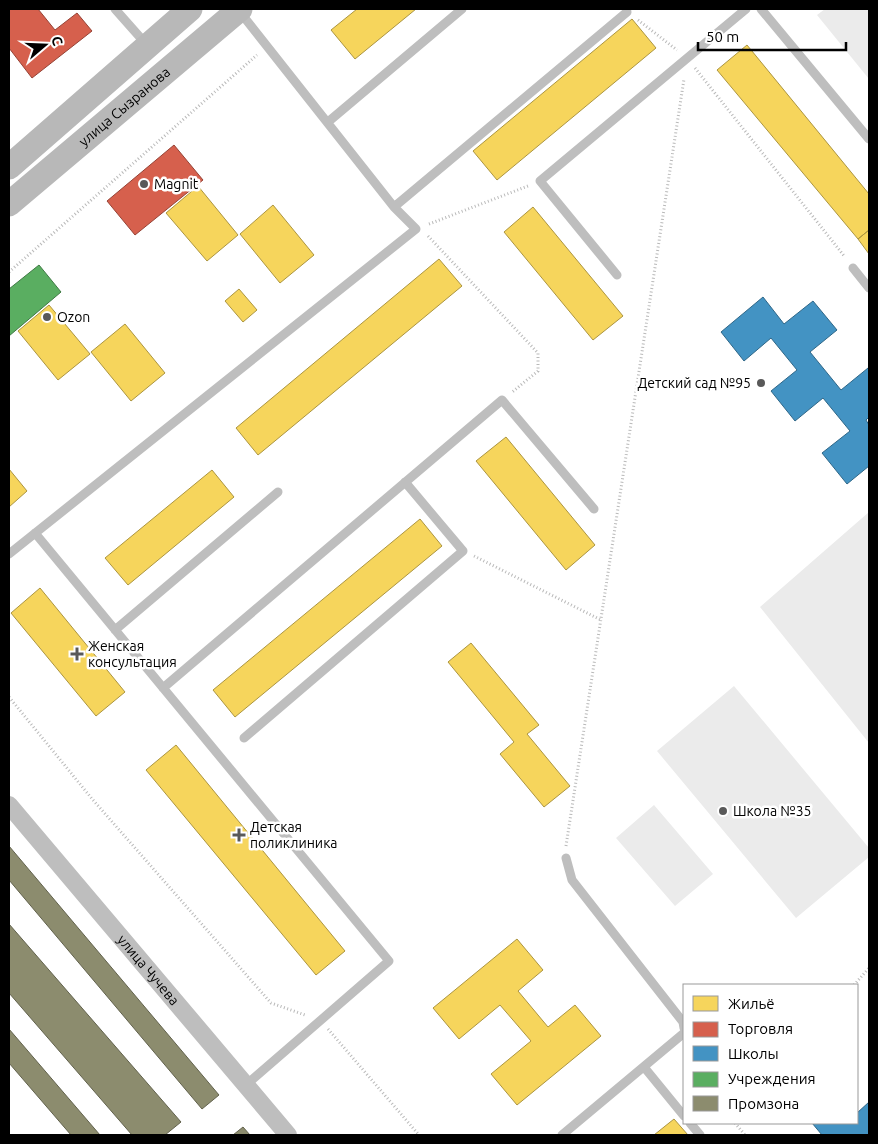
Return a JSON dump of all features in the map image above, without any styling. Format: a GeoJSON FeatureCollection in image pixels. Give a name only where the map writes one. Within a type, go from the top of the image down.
{"type":"FeatureCollection","features":[{"type":"Feature","properties":{"kind":"main road","name":"улица Сызранова"},"geometry":{"type":"LineString","coordinates":[[9,167],[190,9]]}},
{"type":"Feature","properties":{"kind":"main road","name":"улица Сызранова"},"geometry":{"type":"LineString","coordinates":[[9,203],[239,9]]}},
{"type":"Feature","properties":{"kind":"main road"},"geometry":{"type":"LineString","coordinates":[[148,46],[168,69]]}},
{"type":"Feature","properties":{"kind":"street","name":"улица Чучева"},"geometry":{"type":"LineString","coordinates":[[9,805],[288,1135]]}},
{"type":"Feature","properties":{"kind":"lane"},"geometry":{"type":"LineString","coordinates":[[115,9],[148,46]]}},
{"type":"Feature","properties":{"kind":"lane"},"geometry":{"type":"LineString","coordinates":[[9,554],[416,229],[394,208],[239,9]]}},
{"type":"Feature","properties":{"kind":"lane"},"geometry":{"type":"LineString","coordinates":[[328,122],[462,9]]}},
{"type":"Feature","properties":{"kind":"lane"},"geometry":{"type":"LineString","coordinates":[[617,275],[540,182],[746,9]]}},
{"type":"Feature","properties":{"kind":"lane"},"geometry":{"type":"LineString","coordinates":[[761,9],[869,139]]}},
{"type":"Feature","properties":{"kind":"lane"},"geometry":{"type":"LineString","coordinates":[[394,208],[627,12]]}},
{"type":"Feature","properties":{"kind":"lane"},"geometry":{"type":"LineString","coordinates":[[853,268],[869,288]]}},
{"type":"Feature","properties":{"kind":"lane"},"geometry":{"type":"LineString","coordinates":[[163,688],[502,400],[594,509]]}},
{"type":"Feature","properties":{"kind":"lane"},"geometry":{"type":"LineString","coordinates":[[244,738],[464,551],[405,482]]}},
{"type":"Feature","properties":{"kind":"lane"},"geometry":{"type":"LineString","coordinates":[[115,630],[278,492]]}},
{"type":"Feature","properties":{"kind":"lane"},"geometry":{"type":"LineString","coordinates":[[35,533],[389,961],[246,1085]]}},
{"type":"Feature","properties":{"kind":"lane"},"geometry":{"type":"LineString","coordinates":[[566,858],[572,880],[683,1021]]}},
{"type":"Feature","properties":{"kind":"lane"},"geometry":{"type":"LineString","coordinates":[[562,1135],[683,1034]]}},
{"type":"Feature","properties":{"kind":"lane"},"geometry":{"type":"LineString","coordinates":[[644,1067],[683,1115]]}},
{"type":"Feature","properties":{"kind":"lane"},"geometry":{"type":"LineString","coordinates":[[691,1124],[700,1135]]}},
{"type":"Feature","properties":{"kind":"path"},"geometry":{"type":"LineString","coordinates":[[627,12],[687,58],[853,268]]}},
{"type":"Feature","properties":{"kind":"path"},"geometry":{"type":"LineString","coordinates":[[9,272],[267,46]]}},
{"type":"Feature","properties":{"kind":"path"},"geometry":{"type":"LineString","coordinates":[[566,858],[567,835],[687,58]]}},
{"type":"Feature","properties":{"kind":"path"},"geometry":{"type":"LineString","coordinates":[[416,229],[540,182]]}},
{"type":"Feature","properties":{"kind":"path"},"geometry":{"type":"LineString","coordinates":[[416,229],[432,239],[538,353],[538,371],[502,400]]}},
{"type":"Feature","properties":{"kind":"path"},"geometry":{"type":"LineString","coordinates":[[464,551],[601,620]]}},
{"type":"Feature","properties":{"kind":"path"},"geometry":{"type":"LineString","coordinates":[[9,697],[93,800],[271,1003],[320,1020],[419,1135]]}},
{"type":"Feature","properties":{"kind":"path"},"geometry":{"type":"LineString","coordinates":[[855,984],[869,968]]}},
{"type":"Feature","properties":{"kind":"path"},"geometry":{"type":"LineString","coordinates":[[736,1124],[746,1135]]}},
{"type":"Feature","properties":{"kind":"shaded area"},"geometry":{"type":"Polygon","coordinates":[[[825,9],[869,9],[869,79],[817,15],[825,9]]]}},
{"type":"Feature","properties":{"kind":"shaded area"},"geometry":{"type":"Polygon","coordinates":[[[869,512],[869,743],[760,607],[869,512]]]}},
{"type":"Feature","properties":{"kind":"shaded area"},"geometry":{"type":"Polygon","coordinates":[[[734,686],[869,848],[869,857],[796,918],[657,751],[734,686]]]}},
{"type":"Feature","properties":{"kind":"shaded area"},"geometry":{"type":"Polygon","coordinates":[[[654,805],[713,874],[675,906],[616,838],[654,805]]]}},
{"type":"Feature","properties":{"kind":"building: Жильё"},"geometry":{"type":"Polygon","coordinates":[[[357,9],[416,9],[355,59],[331,30],[357,9]]]}},
{"type":"Feature","properties":{"kind":"building: Жильё"},"geometry":{"type":"Polygon","coordinates":[[[632,19],[656,48],[497,180],[473,151],[632,19]]]}},
{"type":"Feature","properties":{"kind":"building: Жильё"},"geometry":{"type":"Polygon","coordinates":[[[747,45],[869,194],[869,230],[858,239],[717,70],[747,45]]]}},
{"type":"Feature","properties":{"kind":"building: Жильё"},"geometry":{"type":"Polygon","coordinates":[[[198,186],[238,235],[207,261],[166,213],[198,186]]]}},
{"type":"Feature","properties":{"kind":"building: Жильё"},"geometry":{"type":"Polygon","coordinates":[[[273,205],[314,255],[280,283],[240,234],[273,205]]]}},
{"type":"Feature","properties":{"kind":"building: Жильё"},"geometry":{"type":"Polygon","coordinates":[[[533,207],[623,316],[593,340],[504,232],[533,207]]]}},
{"type":"Feature","properties":{"kind":"building: Жильё"},"geometry":{"type":"Polygon","coordinates":[[[869,230],[869,254],[858,239],[869,230]]]}},
{"type":"Feature","properties":{"kind":"building: Жильё"},"geometry":{"type":"Polygon","coordinates":[[[439,259],[462,286],[258,455],[236,428],[439,259]]]}},
{"type":"Feature","properties":{"kind":"building: Жильё"},"geometry":{"type":"Polygon","coordinates":[[[239,289],[257,310],[243,322],[225,301],[239,289]]]}},
{"type":"Feature","properties":{"kind":"building: Жильё"},"geometry":{"type":"Polygon","coordinates":[[[49,305],[90,354],[58,380],[18,331],[49,305]]]}},
{"type":"Feature","properties":{"kind":"building: Жильё"},"geometry":{"type":"Polygon","coordinates":[[[125,324],[165,373],[131,401],[91,352],[125,324]]]}},
{"type":"Feature","properties":{"kind":"building: Жильё"},"geometry":{"type":"Polygon","coordinates":[[[506,437],[595,545],[566,570],[476,461],[506,437]]]}},
{"type":"Feature","properties":{"kind":"building: Жильё"},"geometry":{"type":"Polygon","coordinates":[[[9,469],[27,491],[9,507],[9,469]]]}},
{"type":"Feature","properties":{"kind":"building: Жильё"},"geometry":{"type":"Polygon","coordinates":[[[212,470],[234,497],[128,585],[105,558],[212,470]]]}},
{"type":"Feature","properties":{"kind":"building: Жильё"},"geometry":{"type":"Polygon","coordinates":[[[420,519],[442,546],[235,717],[213,690],[420,519]]]}},
{"type":"Feature","properties":{"kind":"building: Жильё"},"geometry":{"type":"Polygon","coordinates":[[[40,588],[125,692],[96,716],[11,613],[40,588]]]}},
{"type":"Feature","properties":{"kind":"building: Жильё"},"geometry":{"type":"Polygon","coordinates":[[[471,643],[539,725],[527,734],[570,786],[544,807],[500,754],[514,742],[448,662],[471,643]]]}},
{"type":"Feature","properties":{"kind":"building: Жильё"},"geometry":{"type":"Polygon","coordinates":[[[176,745],[345,951],[316,975],[146,770],[176,745]]]}},
{"type":"Feature","properties":{"kind":"building: Жильё"},"geometry":{"type":"Polygon","coordinates":[[[517,939],[543,970],[518,991],[548,1027],[575,1005],[601,1036],[517,1105],[491,1074],[531,1041],[500,1005],[459,1039],[433,1008],[517,939]]]}},
{"type":"Feature","properties":{"kind":"building: Жильё"},"geometry":{"type":"Polygon","coordinates":[[[674,1119],[688,1135],[654,1135],[674,1119]]]}},
{"type":"Feature","properties":{"kind":"building: Торговля"},"geometry":{"type":"Polygon","coordinates":[[[9,9],[38,9],[55,30],[77,13],[92,31],[32,78],[9,48],[9,9]]]}},
{"type":"Feature","properties":{"kind":"building: Торговля"},"geometry":{"type":"Polygon","coordinates":[[[174,145],[203,180],[135,235],[107,201],[174,145]]]}},
{"type":"Feature","properties":{"kind":"building: Школы"},"geometry":{"type":"Polygon","coordinates":[[[763,297],[784,324],[813,301],[837,330],[810,352],[841,390],[868,368],[869,370],[869,417],[866,420],[869,425],[869,466],[847,484],[822,453],[850,431],[823,398],[795,421],[771,391],[797,370],[771,338],[744,361],[721,332],[763,297]]]}},
{"type":"Feature","properties":{"kind":"building: Школы"},"geometry":{"type":"Polygon","coordinates":[[[869,1102],[869,1135],[822,1135],[813,1124],[858,1124],[858,1112],[869,1102]]]}},
{"type":"Feature","properties":{"kind":"building: Учреждения"},"geometry":{"type":"Polygon","coordinates":[[[39,265],[61,292],[9,336],[9,289],[39,265]]]}},
{"type":"Feature","properties":{"kind":"building: Промзона"},"geometry":{"type":"Polygon","coordinates":[[[9,846],[219,1095],[202,1109],[9,880],[9,846]]]}},
{"type":"Feature","properties":{"kind":"building: Промзона"},"geometry":{"type":"Polygon","coordinates":[[[9,924],[181,1122],[165,1135],[132,1135],[9,993],[9,924]]]}},
{"type":"Feature","properties":{"kind":"building: Промзона"},"geometry":{"type":"Polygon","coordinates":[[[9,1029],[100,1135],[71,1135],[9,1063],[9,1029]]]}},
{"type":"Feature","properties":{"kind":"building: Промзона"},"geometry":{"type":"Polygon","coordinates":[[[243,1127],[250,1135],[233,1135],[243,1127]]]}},
{"type":"Feature","properties":{"kind":"place","name":"Magnit"},"geometry":{"type":"Point","coordinates":[144,184]}},
{"type":"Feature","properties":{"kind":"place","name":"Ozon"},"geometry":{"type":"Point","coordinates":[47,317]}},
{"type":"Feature","properties":{"kind":"place","name":"Детский сад №95"},"geometry":{"type":"Point","coordinates":[761,383]}},
{"type":"Feature","properties":{"kind":"place","name":"Женская консультация"},"geometry":{"type":"Point","coordinates":[77,654]}},
{"type":"Feature","properties":{"kind":"place","name":"Школа №35"},"geometry":{"type":"Point","coordinates":[723,811]}},
{"type":"Feature","properties":{"kind":"place","name":"Детская поликлиника"},"geometry":{"type":"Point","coordinates":[239,835]}}]}
